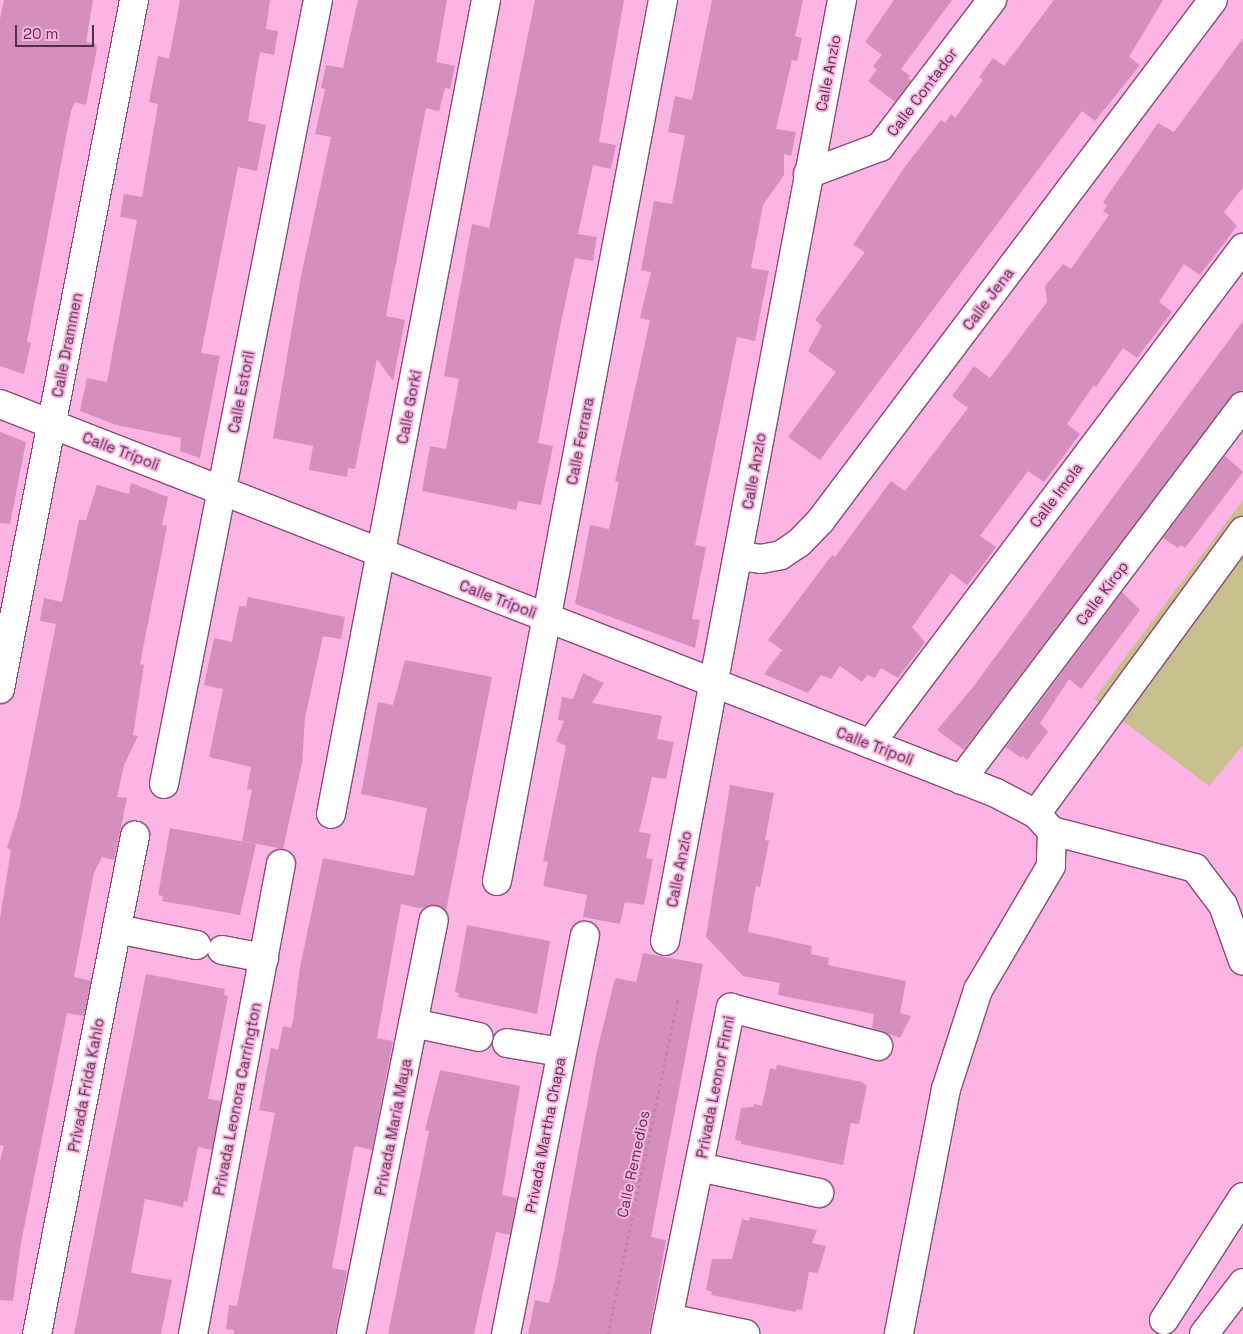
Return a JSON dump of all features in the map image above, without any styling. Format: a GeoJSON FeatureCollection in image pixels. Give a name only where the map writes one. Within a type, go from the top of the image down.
{"type":"FeatureCollection","features":[{"type":"Feature","properties":{"kind":"street","name":"Calle Drammen"},"geometry":{"type":"LineString","coordinates":[[0,689],[134,0]]}},
{"type":"Feature","properties":{"kind":"street","name":"Calle Estoril"},"geometry":{"type":"LineString","coordinates":[[164,784],[318,0]]}},
{"type":"Feature","properties":{"kind":"street","name":"Calle Gorki"},"geometry":{"type":"LineString","coordinates":[[331,814],[486,0]]}},
{"type":"Feature","properties":{"kind":"street","name":"Calle Ferrara"},"geometry":{"type":"LineString","coordinates":[[497,881],[663,0]]}},
{"type":"Feature","properties":{"kind":"street","name":"Calle Anzio"},"geometry":{"type":"LineString","coordinates":[[665,941],[842,0]]}},
{"type":"Feature","properties":{"kind":"street","name":"Calle Contador"},"geometry":{"type":"LineString","coordinates":[[808,174],[880,147],[992,0]]}},
{"type":"Feature","properties":{"kind":"street","name":"Calle Jena"},"geometry":{"type":"LineString","coordinates":[[738,556],[761,559],[781,555],[799,543],[821,520],[1213,0]]}},
{"type":"Feature","properties":{"kind":"street","name":"Calle Imola"},"geometry":{"type":"LineString","coordinates":[[870,744],[1243,248]]}},
{"type":"Feature","properties":{"kind":"street","name":"Calle Trípoli"},"geometry":{"type":"LineString","coordinates":[[0,404],[996,793],[1044,823],[1195,868],[1222,905],[1243,961]]}},
{"type":"Feature","properties":{"kind":"street","name":"Calle Kirop"},"geometry":{"type":"LineString","coordinates":[[961,780],[1243,406]]}},
{"type":"Feature","properties":{"kind":"street"},"geometry":{"type":"LineString","coordinates":[[899,1334],[946,1089],[978,990],[1051,866],[1044,823],[1243,531]]}},
{"type":"Feature","properties":{"kind":"street","name":"Privada Frida Kahlo"},"geometry":{"type":"LineString","coordinates":[[37,1334],[135,836]]}},
{"type":"Feature","properties":{"kind":"street","name":"Privada Leonora Carrington"},"geometry":{"type":"LineString","coordinates":[[193,1334],[281,864]]}},
{"type":"Feature","properties":{"kind":"street","name":"Privada María Maya"},"geometry":{"type":"LineString","coordinates":[[351,1334],[434,920]]}},
{"type":"Feature","properties":{"kind":"street"},"geometry":{"type":"LineString","coordinates":[[117,929],[264,958]]}},
{"type":"Feature","properties":{"kind":"street","name":"Privada Martha Chapa"},"geometry":{"type":"LineString","coordinates":[[506,1334],[585,936]]}},
{"type":"Feature","properties":{"kind":"street","name":"Privada Leonor Finni"},"geometry":{"type":"LineString","coordinates":[[745,1334],[666,1326],[731,1008],[878,1046]]}},
{"type":"Feature","properties":{"kind":"street"},"geometry":{"type":"LineString","coordinates":[[413,1023],[478,1037]]}},
{"type":"Feature","properties":{"kind":"street"},"geometry":{"type":"LineString","coordinates":[[507,1043],[561,1052]]}},
{"type":"Feature","properties":{"kind":"street","name":"Privada Leonor Finni"},"geometry":{"type":"LineString","coordinates":[[699,1167],[819,1193]]}},
{"type":"Feature","properties":{"kind":"street"},"geometry":{"type":"LineString","coordinates":[[1164,1320],[1243,1197]]}},
{"type":"Feature","properties":{"kind":"street"},"geometry":{"type":"LineString","coordinates":[[1204,1334],[1243,1282]]}},
{"type":"Feature","properties":{"kind":"path","name":"Calle Remedios"},"geometry":{"type":"LineString","coordinates":[[608,1334],[678,998]]}},
{"type":"Feature","properties":{"kind":"shaded area"},"geometry":{"type":"Polygon","coordinates":[[[1243,500],[1243,745],[1209,786],[1094,699],[1243,500]]]}},
{"type":"Feature","properties":{"kind":"building"},"geometry":{"type":"Polygon","coordinates":[[[4,0],[93,0],[86,42],[96,44],[97,48],[86,105],[75,102],[71,111],[27,342],[31,343],[24,374],[0,366],[0,19],[4,0]]]}},
{"type":"Feature","properties":{"kind":"building"},"geometry":{"type":"Polygon","coordinates":[[[180,0],[270,0],[266,29],[278,31],[274,55],[260,52],[248,121],[266,125],[257,171],[238,167],[201,353],[220,356],[200,458],[180,451],[181,438],[116,425],[80,411],[87,378],[107,382],[137,220],[120,217],[124,194],[142,197],[158,104],[149,102],[158,56],[169,59],[180,0]]]}},
{"type":"Feature","properties":{"kind":"building"},"geometry":{"type":"Polygon","coordinates":[[[358,0],[447,0],[436,62],[455,66],[450,89],[445,88],[439,111],[426,108],[386,316],[405,320],[393,381],[377,359],[355,469],[348,468],[347,477],[309,470],[313,446],[273,438],[301,276],[331,137],[315,134],[325,89],[321,88],[326,65],[343,68],[358,0]]]}},
{"type":"Feature","properties":{"kind":"building"},"geometry":{"type":"Polygon","coordinates":[[[535,0],[624,0],[599,142],[616,145],[611,169],[593,165],[578,234],[597,237],[593,261],[575,258],[560,327],[538,443],[553,446],[541,505],[518,501],[516,510],[422,491],[430,446],[446,449],[459,379],[444,376],[472,224],[489,228],[535,0]]]}},
{"type":"Feature","properties":{"kind":"building"},"geometry":{"type":"Polygon","coordinates":[[[712,0],[803,0],[795,36],[802,38],[797,61],[792,60],[776,129],[796,132],[791,156],[784,154],[784,175],[763,205],[751,268],[769,271],[755,341],[737,337],[695,545],[706,547],[692,619],[700,620],[695,648],[575,604],[590,525],[609,529],[619,482],[615,481],[650,320],[640,318],[651,272],[641,270],[654,201],[672,204],[685,135],[668,132],[675,96],[692,100],[712,0]]]}},
{"type":"Feature","properties":{"kind":"building"},"geometry":{"type":"Polygon","coordinates":[[[894,0],[952,0],[901,69],[910,76],[908,78],[911,81],[895,102],[868,81],[877,70],[873,66],[882,55],[865,42],[894,0]]]}},
{"type":"Feature","properties":{"kind":"building"},"geometry":{"type":"Polygon","coordinates":[[[1054,0],[1163,0],[1129,57],[1140,65],[1095,121],[1082,111],[820,460],[788,437],[836,372],[808,351],[822,326],[815,320],[865,252],[853,245],[904,168],[941,120],[945,123],[951,114],[955,118],[983,80],[979,77],[993,58],[1004,66],[1054,0]]]}},
{"type":"Feature","properties":{"kind":"building"},"geometry":{"type":"Polygon","coordinates":[[[1243,38],[1243,187],[1224,212],[1237,226],[1200,275],[1184,264],[1159,302],[1172,312],[1137,358],[1123,348],[1096,387],[1094,385],[1067,424],[1080,434],[1044,482],[1028,471],[980,536],[996,547],[967,585],[951,573],[912,627],[925,642],[898,678],[881,668],[875,678],[867,675],[862,682],[840,666],[831,679],[821,675],[808,693],[764,674],[782,650],[768,640],[832,555],[835,557],[891,481],[905,491],[968,408],[952,396],[974,366],[990,378],[1047,302],[1045,286],[1063,264],[1071,269],[1109,215],[1103,211],[1107,206],[1103,202],[1158,123],[1174,132],[1243,38]]]}},
{"type":"Feature","properties":{"kind":"building"},"geometry":{"type":"Polygon","coordinates":[[[1243,321],[1243,390],[1231,397],[964,750],[937,730],[973,687],[1243,321]]]}},
{"type":"Feature","properties":{"kind":"building"},"geometry":{"type":"Polygon","coordinates":[[[0,432],[26,442],[10,524],[0,523],[0,432]]]}},
{"type":"Feature","properties":{"kind":"building"},"geometry":{"type":"Polygon","coordinates":[[[1225,456],[1243,472],[1185,548],[1180,545],[1178,548],[1163,538],[1225,456]]]}},
{"type":"Feature","properties":{"kind":"building"},"geometry":{"type":"Polygon","coordinates":[[[131,483],[168,497],[162,525],[167,526],[140,664],[144,665],[133,735],[138,736],[124,765],[117,797],[127,798],[114,860],[102,857],[94,873],[88,903],[74,977],[91,981],[84,1016],[67,1013],[21,1243],[13,1301],[0,1300],[0,1161],[4,1146],[0,1145],[0,918],[11,850],[7,848],[19,810],[56,624],[40,621],[44,598],[62,602],[79,520],[86,520],[97,485],[129,494],[131,483]]]}},
{"type":"Feature","properties":{"kind":"building"},"geometry":{"type":"Polygon","coordinates":[[[1122,592],[1140,610],[1081,689],[1069,679],[1040,723],[1048,732],[1027,760],[1023,756],[1021,758],[1006,747],[1122,592]]]}},
{"type":"Feature","properties":{"kind":"building"},"geometry":{"type":"Polygon","coordinates":[[[248,597],[345,617],[341,639],[323,636],[305,718],[302,763],[283,849],[242,841],[252,790],[247,789],[251,767],[209,757],[223,689],[204,685],[214,638],[232,642],[239,606],[246,606],[248,597]]]}},
{"type":"Feature","properties":{"kind":"building"},"geometry":{"type":"Polygon","coordinates":[[[405,660],[492,677],[446,911],[437,905],[418,908],[401,904],[377,1038],[393,1041],[372,1150],[355,1146],[353,1153],[332,1268],[347,1271],[335,1334],[234,1334],[234,1330],[226,1329],[229,1305],[237,1306],[275,1113],[259,1110],[271,1048],[278,1050],[283,1026],[291,1028],[293,1021],[300,967],[323,858],[414,876],[427,808],[361,794],[378,702],[393,705],[405,660]]]}},
{"type":"Feature","properties":{"kind":"building"},"geometry":{"type":"Polygon","coordinates":[[[583,673],[604,683],[592,703],[662,716],[657,739],[674,742],[666,779],[652,777],[639,832],[651,834],[646,858],[653,859],[644,905],[625,902],[620,924],[583,917],[587,895],[543,886],[548,862],[543,861],[566,746],[556,741],[564,721],[558,720],[562,697],[573,699],[583,673]]]}},
{"type":"Feature","properties":{"kind":"building"},"geometry":{"type":"Polygon","coordinates":[[[730,785],[774,793],[765,840],[769,841],[760,887],[756,886],[748,932],[812,946],[811,954],[829,958],[828,965],[906,981],[900,1013],[911,1016],[900,1038],[872,1028],[874,1014],[778,995],[780,983],[743,976],[706,937],[730,785]]]}},
{"type":"Feature","properties":{"kind":"building"},"geometry":{"type":"Polygon","coordinates":[[[170,828],[256,844],[240,915],[162,901],[163,896],[158,895],[170,828]]]}},
{"type":"Feature","properties":{"kind":"building"},"geometry":{"type":"Polygon","coordinates":[[[467,925],[550,941],[537,1014],[458,997],[459,993],[455,992],[467,925]]]}},
{"type":"Feature","properties":{"kind":"building"},"geometry":{"type":"Polygon","coordinates":[[[643,953],[703,964],[651,1237],[666,1240],[649,1334],[528,1334],[535,1300],[549,1303],[555,1279],[597,1051],[614,982],[616,978],[636,982],[643,953]]]}},
{"type":"Feature","properties":{"kind":"building"},"geometry":{"type":"Polygon","coordinates":[[[146,974],[225,989],[224,995],[228,996],[208,1099],[221,1101],[212,1150],[198,1147],[187,1202],[184,1201],[183,1207],[145,1199],[131,1273],[172,1280],[161,1334],[74,1334],[146,974]]]}},
{"type":"Feature","properties":{"kind":"building"},"geometry":{"type":"Polygon","coordinates":[[[777,1065],[862,1082],[867,1086],[859,1124],[851,1123],[843,1165],[741,1144],[741,1141],[735,1140],[741,1108],[753,1107],[754,1104],[762,1106],[770,1068],[776,1070],[777,1065]]]}},
{"type":"Feature","properties":{"kind":"building"},"geometry":{"type":"Polygon","coordinates":[[[440,1070],[520,1086],[502,1195],[517,1198],[510,1235],[496,1232],[474,1334],[388,1334],[429,1131],[425,1130],[440,1070]]]}},
{"type":"Feature","properties":{"kind":"building"},"geometry":{"type":"Polygon","coordinates":[[[750,1217],[817,1230],[812,1243],[826,1246],[818,1273],[809,1272],[802,1310],[796,1309],[796,1312],[711,1295],[712,1292],[706,1290],[712,1259],[732,1259],[742,1219],[749,1221],[750,1217]]]}}]}
